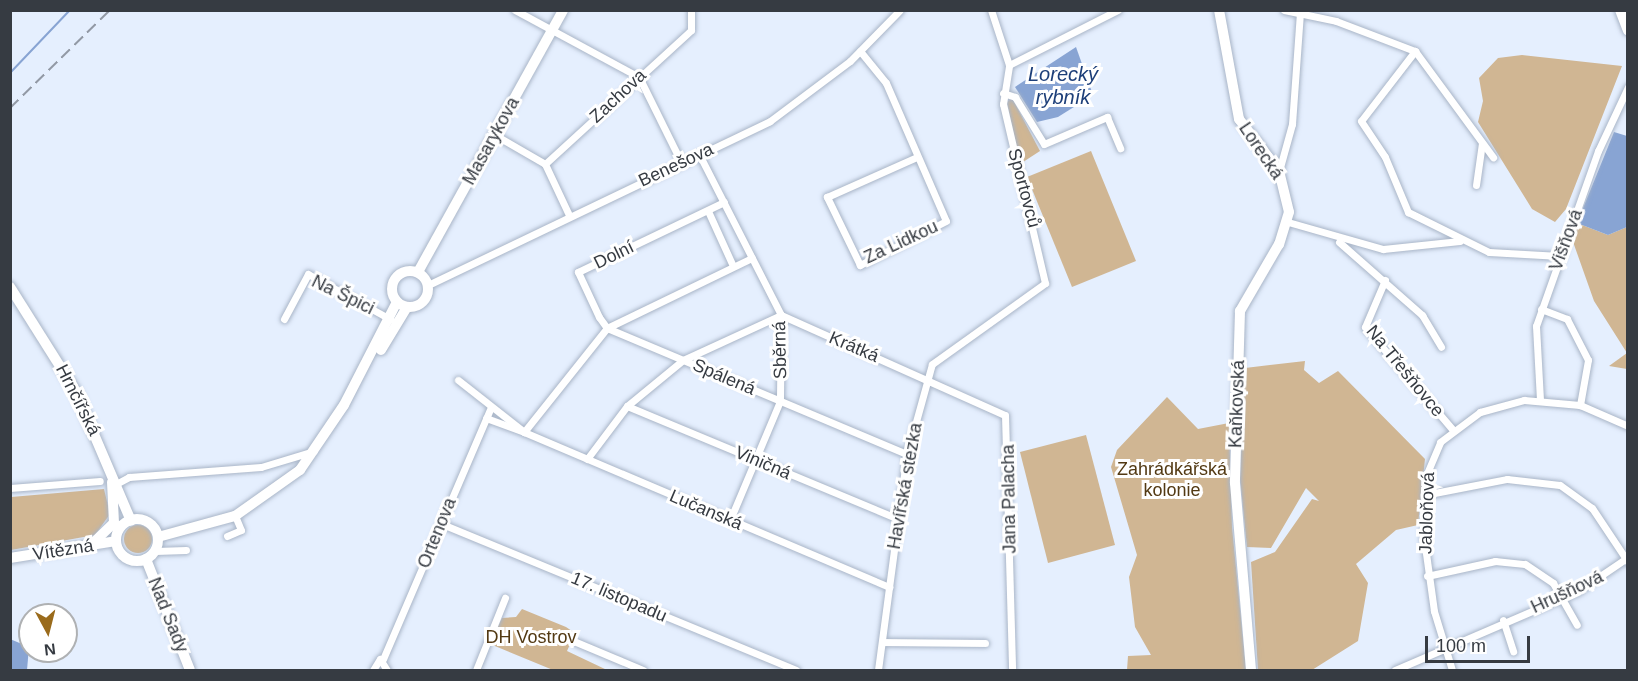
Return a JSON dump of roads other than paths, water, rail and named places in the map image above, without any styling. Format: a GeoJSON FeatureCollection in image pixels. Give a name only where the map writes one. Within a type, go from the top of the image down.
{"type":"FeatureCollection","features":[{"type":"Feature","properties":{"kind":"main road","name":"Masarykova"},"geometry":{"type":"LineString","coordinates":[[418,272],[563,10]]}},
{"type":"Feature","properties":{"kind":"main road"},"geometry":{"type":"LineString","coordinates":[[1620,10],[1628,31]]}},
{"type":"Feature","properties":{"kind":"main road","name":"Lorecká"},"geometry":{"type":"LineString","coordinates":[[1220,11],[1239,119],[1279,171],[1288,222]]}},
{"type":"Feature","properties":{"kind":"main road","name":"Kaňkovská"},"geometry":{"type":"LineString","coordinates":[[1251,670],[1235,493],[1239,311],[1288,222]]}},
{"type":"Feature","properties":{"kind":"main road"},"geometry":{"type":"LineString","coordinates":[[158,537],[235,516],[284,485],[316,452],[344,405],[402,305],[394,280],[402,273],[418,272],[428,285],[425,301],[402,305],[390,319],[344,405]]}},
{"type":"Feature","properties":{"kind":"main road","name":"Hrnčířská"},"geometry":{"type":"LineString","coordinates":[[10,287],[68,378],[112,472],[131,521]]}},
{"type":"Feature","properties":{"kind":"main road"},"geometry":{"type":"LineString","coordinates":[[88,547],[114,523],[112,472]]}},
{"type":"Feature","properties":{"kind":"main road"},"geometry":{"type":"LineString","coordinates":[[131,521],[146,521],[158,537],[154,551],[146,559],[125,557],[116,542],[119,531],[131,521]]}},
{"type":"Feature","properties":{"kind":"main road","name":"Vítězná"},"geometry":{"type":"LineString","coordinates":[[10,558],[116,542]]}},
{"type":"Feature","properties":{"kind":"main road","name":"Nad Sady"},"geometry":{"type":"LineString","coordinates":[[146,559],[190,670]]}},
{"type":"Feature","properties":{"kind":"street","name":"Zachova"},"geometry":{"type":"LineString","coordinates":[[545,164],[691,30],[691,10]]}},
{"type":"Feature","properties":{"kind":"street","name":"Sportovců"},"geometry":{"type":"LineString","coordinates":[[991,10],[1009,65],[1004,93],[1045,284]]}},
{"type":"Feature","properties":{"kind":"street"},"geometry":{"type":"LineString","coordinates":[[1009,65],[1118,10]]}},
{"type":"Feature","properties":{"kind":"street"},"geometry":{"type":"LineString","coordinates":[[1284,10],[1300,12],[1415,51],[1444,84],[1493,157]]}},
{"type":"Feature","properties":{"kind":"street"},"geometry":{"type":"LineString","coordinates":[[519,11],[639,76],[681,162]]}},
{"type":"Feature","properties":{"kind":"street","name":"Benešova"},"geometry":{"type":"LineString","coordinates":[[428,285],[569,215],[775,118],[860,51],[898,11]]}},
{"type":"Feature","properties":{"kind":"street"},"geometry":{"type":"LineString","coordinates":[[1279,171],[1292,124],[1300,12]]}},
{"type":"Feature","properties":{"kind":"street","name":"Za Lidkou"},"geometry":{"type":"LineString","coordinates":[[860,51],[884,80],[946,221],[860,265],[823,199],[917,157]]}},
{"type":"Feature","properties":{"kind":"street"},"geometry":{"type":"LineString","coordinates":[[1415,51],[1361,124],[1385,157],[1408,212],[1460,240],[1503,255],[1560,256]]}},
{"type":"Feature","properties":{"kind":"street","name":"Višňová"},"geometry":{"type":"LineString","coordinates":[[1540,400],[1534,341],[1541,309],[1628,87]]}},
{"type":"Feature","properties":{"kind":"street","name":"Sportovců"},"geometry":{"type":"LineString","coordinates":[[1004,93],[1015,97],[1044,144],[1107,117],[1120,148]]}},
{"type":"Feature","properties":{"kind":"street"},"geometry":{"type":"LineString","coordinates":[[495,135],[545,164],[569,215]]}},
{"type":"Feature","properties":{"kind":"street"},"geometry":{"type":"LineString","coordinates":[[1476,185],[1482,143]]}},
{"type":"Feature","properties":{"kind":"street","name":"Sběrná"},"geometry":{"type":"LineString","coordinates":[[699,154],[781,315],[780,401],[730,520]]}},
{"type":"Feature","properties":{"kind":"street","name":"Dolní"},"geometry":{"type":"LineString","coordinates":[[607,327],[578,273],[724,202]]}},
{"type":"Feature","properties":{"kind":"street"},"geometry":{"type":"LineString","coordinates":[[708,211],[733,266]]}},
{"type":"Feature","properties":{"kind":"street"},"geometry":{"type":"LineString","coordinates":[[1288,222],[1337,240],[1391,250],[1460,240]]}},
{"type":"Feature","properties":{"kind":"street"},"geometry":{"type":"LineString","coordinates":[[1436,244],[1438,230]]}},
{"type":"Feature","properties":{"kind":"street"},"geometry":{"type":"LineString","coordinates":[[1337,240],[1422,315],[1441,347]]}},
{"type":"Feature","properties":{"kind":"street"},"geometry":{"type":"LineString","coordinates":[[524,432],[607,327],[752,258]]}},
{"type":"Feature","properties":{"kind":"street","name":"Na Špici"},"geometry":{"type":"LineString","coordinates":[[284,320],[308,274],[390,319]]}},
{"type":"Feature","properties":{"kind":"street","name":"Na Třešňovce"},"geometry":{"type":"LineString","coordinates":[[1385,280],[1365,327],[1452,429]]}},
{"type":"Feature","properties":{"kind":"street","name":"Havířská stezka"},"geometry":{"type":"LineString","coordinates":[[878,670],[908,454],[928,378],[939,356],[1045,284]]}},
{"type":"Feature","properties":{"kind":"street"},"geometry":{"type":"LineString","coordinates":[[1541,309],[1567,319],[1588,360],[1580,405]]}},
{"type":"Feature","properties":{"kind":"street"},"geometry":{"type":"LineString","coordinates":[[586,459],[627,406],[683,360],[781,315]]}},
{"type":"Feature","properties":{"kind":"street","name":"Krátká"},"geometry":{"type":"LineString","coordinates":[[781,315],[928,378]]}},
{"type":"Feature","properties":{"kind":"street","name":"Spálená"},"geometry":{"type":"LineString","coordinates":[[607,327],[908,454]]}},
{"type":"Feature","properties":{"kind":"street","name":"Jana Palacha"},"geometry":{"type":"LineString","coordinates":[[928,378],[998,407],[1007,421],[1012,670]]}},
{"type":"Feature","properties":{"kind":"street","name":"Lučanská"},"geometry":{"type":"LineString","coordinates":[[458,380],[524,432]]}},
{"type":"Feature","properties":{"kind":"street","name":"Jabloňová"},"geometry":{"type":"LineString","coordinates":[[1442,646],[1427,576],[1424,495],[1430,460],[1452,429],[1491,408],[1540,400],[1580,405],[1628,426]]}},
{"type":"Feature","properties":{"kind":"street","name":"Viničná"},"geometry":{"type":"LineString","coordinates":[[627,406],[898,519]]}},
{"type":"Feature","properties":{"kind":"street","name":"Ortenova"},"geometry":{"type":"LineString","coordinates":[[373,670],[373,662],[383,659],[491,407]]}},
{"type":"Feature","properties":{"kind":"street","name":"Lučanská"},"geometry":{"type":"LineString","coordinates":[[486,418],[889,587]]}},
{"type":"Feature","properties":{"kind":"street"},"geometry":{"type":"LineString","coordinates":[[116,484],[129,477],[276,463],[316,452]]}},
{"type":"Feature","properties":{"kind":"street"},"geometry":{"type":"LineString","coordinates":[[1424,495],[1507,479],[1560,485],[1592,508],[1627,559]]}},
{"type":"Feature","properties":{"kind":"street"},"geometry":{"type":"LineString","coordinates":[[10,488],[100,481]]}},
{"type":"Feature","properties":{"kind":"street"},"geometry":{"type":"LineString","coordinates":[[226,536],[241,530],[235,516]]}},
{"type":"Feature","properties":{"kind":"street","name":"17. listopadu"},"geometry":{"type":"LineString","coordinates":[[442,524],[796,670]]}},
{"type":"Feature","properties":{"kind":"street"},"geometry":{"type":"LineString","coordinates":[[154,551],[186,550]]}},
{"type":"Feature","properties":{"kind":"street","name":"Hrušňová"},"geometry":{"type":"LineString","coordinates":[[1395,670],[1442,646],[1562,598],[1627,559]]}},
{"type":"Feature","properties":{"kind":"street"},"geometry":{"type":"LineString","coordinates":[[1427,576],[1514,561],[1545,575],[1562,598],[1577,625]]}},
{"type":"Feature","properties":{"kind":"street"},"geometry":{"type":"LineString","coordinates":[[476,670],[505,598]]}},
{"type":"Feature","properties":{"kind":"street"},"geometry":{"type":"LineString","coordinates":[[1503,620],[1514,651]]}},
{"type":"Feature","properties":{"kind":"street"},"geometry":{"type":"LineString","coordinates":[[576,642],[644,670]]}},
{"type":"Feature","properties":{"kind":"street"},"geometry":{"type":"LineString","coordinates":[[882,642],[985,643]]}},
{"type":"Feature","properties":{"kind":"street"},"geometry":{"type":"LineString","coordinates":[[1442,646],[1452,670]]}},
{"type":"Feature","properties":{"kind":"street"},"geometry":{"type":"LineString","coordinates":[[383,659],[388,670]]}},
{"type":"Feature","properties":{"kind":"water","name":"Lorecký rybník"},"geometry":{"type":"Polygon","coordinates":[[[1076,47],[1093,95],[1058,117],[1037,122],[1015,87],[1076,47]]]}},
{"type":"Feature","properties":{"kind":"water"},"geometry":{"type":"Polygon","coordinates":[[[1614,132],[1627,136],[1627,227],[1608,235],[1577,223],[1614,132]]]}},
{"type":"Feature","properties":{"kind":"water"},"geometry":{"type":"Polygon","coordinates":[[[10,639],[18,642],[18,663],[28,663],[27,670],[11,670],[10,639]]]}},
{"type":"Feature","properties":{"kind":"waterway"},"geometry":{"type":"LineString","coordinates":[[10,73],[70,10]]}},
{"type":"Feature","properties":{"kind":"railway"},"geometry":{"type":"LineString","coordinates":[[10,108],[110,10]]}},
{"type":"Feature","properties":{"kind":"park label","name":"Zahrádkářská kolonie"},"geometry":{"type":"Point","coordinates":[1172,480]}},
{"type":"Feature","properties":{"kind":"park label","name":"DH Vostrov"},"geometry":{"type":"Point","coordinates":[531,637]}}]}
